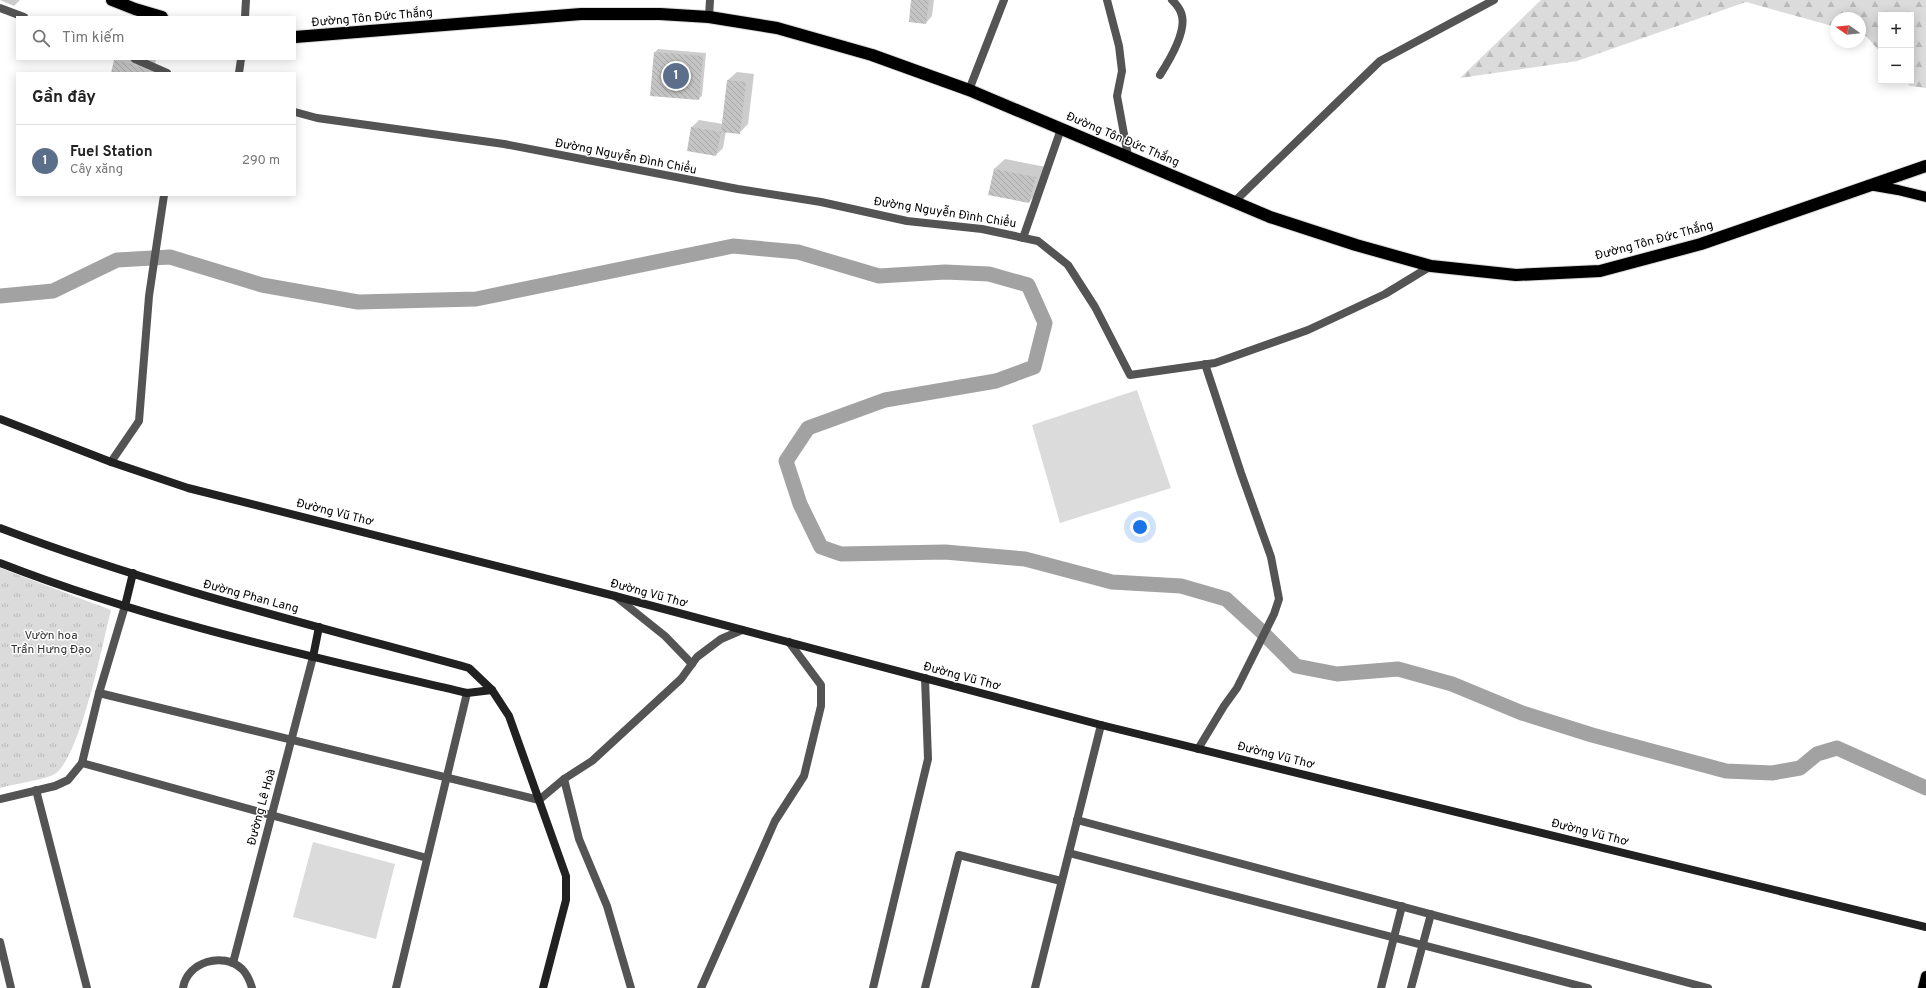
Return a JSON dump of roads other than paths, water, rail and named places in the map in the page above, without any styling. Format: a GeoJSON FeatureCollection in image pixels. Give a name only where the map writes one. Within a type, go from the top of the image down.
{"type":"FeatureCollection","features":[{"type":"Feature","properties":{"kind":"highway"},"geometry":{"type":"LineString","coordinates":[[112,0],[159,16]]}},
{"type":"Feature","properties":{"kind":"highway","name":"Đường Tôn Đức Thắng"},"geometry":{"type":"LineString","coordinates":[[296,37],[581,14],[660,14],[710,17],[777,28],[872,55],[969,90],[1270,217],[1356,246],[1432,266],[1516,275],[1600,271],[1701,244],[1926,166]]}},
{"type":"Feature","properties":{"kind":"main road"},"geometry":{"type":"LineString","coordinates":[[1870,185],[1926,197]]}},
{"type":"Feature","properties":{"kind":"main road","name":"Đường Vũ Thơ"},"geometry":{"type":"LineString","coordinates":[[0,419],[111,462],[188,488],[615,596],[1101,725],[1926,927]]}},
{"type":"Feature","properties":{"kind":"main road","name":"Đường Phan Lang"},"geometry":{"type":"LineString","coordinates":[[0,528],[38,542],[211,598],[469,668],[492,690],[509,716],[566,876],[566,900],[543,988]]}},
{"type":"Feature","properties":{"kind":"main road"},"geometry":{"type":"LineString","coordinates":[[0,563],[125,606],[229,637],[467,693],[492,690]]}},
{"type":"Feature","properties":{"kind":"main road"},"geometry":{"type":"LineString","coordinates":[[125,606],[133,573]]}},
{"type":"Feature","properties":{"kind":"main road"},"geometry":{"type":"LineString","coordinates":[[313,657],[319,627]]}},
{"type":"Feature","properties":{"kind":"main road"},"geometry":{"type":"LineString","coordinates":[[1923,988],[1926,976]]}},
{"type":"Feature","properties":{"kind":"street"},"geometry":{"type":"LineString","coordinates":[[245,16],[246,0]]}},
{"type":"Feature","properties":{"kind":"street"},"geometry":{"type":"LineString","coordinates":[[710,0],[710,17]]}},
{"type":"Feature","properties":{"kind":"street"},"geometry":{"type":"LineString","coordinates":[[969,90],[1004,0]]}},
{"type":"Feature","properties":{"kind":"street"},"geometry":{"type":"LineString","coordinates":[[1107,0],[1120,46],[1122,72],[1117,96],[1128,156]]}},
{"type":"Feature","properties":{"kind":"street"},"geometry":{"type":"LineString","coordinates":[[1160,75],[1170,60],[1181,31],[1182,16],[1172,0]]}},
{"type":"Feature","properties":{"kind":"street"},"geometry":{"type":"LineString","coordinates":[[1234,202],[1380,61],[1494,0]]}},
{"type":"Feature","properties":{"kind":"street"},"geometry":{"type":"LineString","coordinates":[[0,8],[21,16]]}},
{"type":"Feature","properties":{"kind":"street"},"geometry":{"type":"LineString","coordinates":[[137,60],[165,72]]}},
{"type":"Feature","properties":{"kind":"street"},"geometry":{"type":"LineString","coordinates":[[239,72],[241,60]]}},
{"type":"Feature","properties":{"kind":"street","name":"Đường Nguyễn Đình Chiểu"},"geometry":{"type":"LineString","coordinates":[[296,112],[317,118],[504,144],[738,189],[820,202],[907,221],[982,229],[1038,241],[1068,265],[1095,307],[1130,375],[1215,363],[1308,330],[1385,294],[1432,266]]}},
{"type":"Feature","properties":{"kind":"street"},"geometry":{"type":"LineString","coordinates":[[1023,238],[1061,129]]}},
{"type":"Feature","properties":{"kind":"street"},"geometry":{"type":"LineString","coordinates":[[111,462],[139,421],[148,315],[164,196]]}},
{"type":"Feature","properties":{"kind":"street"},"geometry":{"type":"LineString","coordinates":[[1198,748],[1237,688],[1274,614],[1279,600],[1271,557],[1241,473],[1205,364]]}},
{"type":"Feature","properties":{"kind":"street"},"geometry":{"type":"LineString","coordinates":[[615,596],[665,636],[692,664]]}},
{"type":"Feature","properties":{"kind":"street"},"geometry":{"type":"LineString","coordinates":[[0,799],[54,786],[68,780],[82,763],[99,693],[125,606]]}},
{"type":"Feature","properties":{"kind":"street"},"geometry":{"type":"LineString","coordinates":[[99,693],[539,800],[564,778],[592,761],[681,679],[697,656],[721,639],[742,630]]}},
{"type":"Feature","properties":{"kind":"street"},"geometry":{"type":"LineString","coordinates":[[701,988],[775,821],[804,776],[806,769],[821,706],[821,685],[789,642]]}},
{"type":"Feature","properties":{"kind":"street","name":"Đường Lê Hoà"},"geometry":{"type":"LineString","coordinates":[[233,963],[313,657]]}},
{"type":"Feature","properties":{"kind":"street"},"geometry":{"type":"LineString","coordinates":[[873,988],[928,759],[926,678]]}},
{"type":"Feature","properties":{"kind":"street"},"geometry":{"type":"LineString","coordinates":[[396,988],[467,693]]}},
{"type":"Feature","properties":{"kind":"street"},"geometry":{"type":"LineString","coordinates":[[1035,988],[1101,725]]}},
{"type":"Feature","properties":{"kind":"street"},"geometry":{"type":"LineString","coordinates":[[82,763],[427,858]]}},
{"type":"Feature","properties":{"kind":"street"},"geometry":{"type":"LineString","coordinates":[[564,778],[579,839],[607,906],[631,988]]}},
{"type":"Feature","properties":{"kind":"street"},"geometry":{"type":"LineString","coordinates":[[36,790],[87,988]]}},
{"type":"Feature","properties":{"kind":"street"},"geometry":{"type":"LineString","coordinates":[[1077,820],[1708,988]]}},
{"type":"Feature","properties":{"kind":"street"},"geometry":{"type":"LineString","coordinates":[[1069,853],[1394,936],[1588,988]]}},
{"type":"Feature","properties":{"kind":"street"},"geometry":{"type":"LineString","coordinates":[[925,988],[959,855],[1062,881]]}},
{"type":"Feature","properties":{"kind":"street"},"geometry":{"type":"LineString","coordinates":[[1381,988],[1402,906]]}},
{"type":"Feature","properties":{"kind":"street"},"geometry":{"type":"LineString","coordinates":[[1411,988],[1431,914]]}},
{"type":"Feature","properties":{"kind":"street"},"geometry":{"type":"LineString","coordinates":[[0,942],[11,988]]}},
{"type":"Feature","properties":{"kind":"street"},"geometry":{"type":"LineString","coordinates":[[183,988],[189,973],[198,965],[209,961],[221,960],[233,963],[242,969],[249,978],[252,988]]}},
{"type":"Feature","properties":{"kind":"waterway"},"geometry":{"type":"LineString","coordinates":[[0,296],[53,291],[117,260],[170,257],[262,285],[358,302],[476,299],[733,246],[798,252],[879,276],[945,272],[989,274],[1028,285],[1045,323],[1034,367],[996,381],[885,400],[808,428],[786,461],[800,504],[821,547],[841,554],[945,552],[1025,559],[1112,582],[1181,586],[1226,599],[1296,666],[1337,674],[1398,669],[1452,684],[1522,713],[1592,735],[1726,771],[1772,773],[1800,768],[1817,754],[1837,748],[1926,788]]}},
{"type":"Feature","properties":{"kind":"place","name":"Fuel Station"},"geometry":{"type":"Point","coordinates":[676,76]}},
{"type":"Feature","properties":{"kind":"park label","name":"Vườn hoa Trần Hưng Đạo"},"geometry":{"type":"Point","coordinates":[51,642]}}]}
